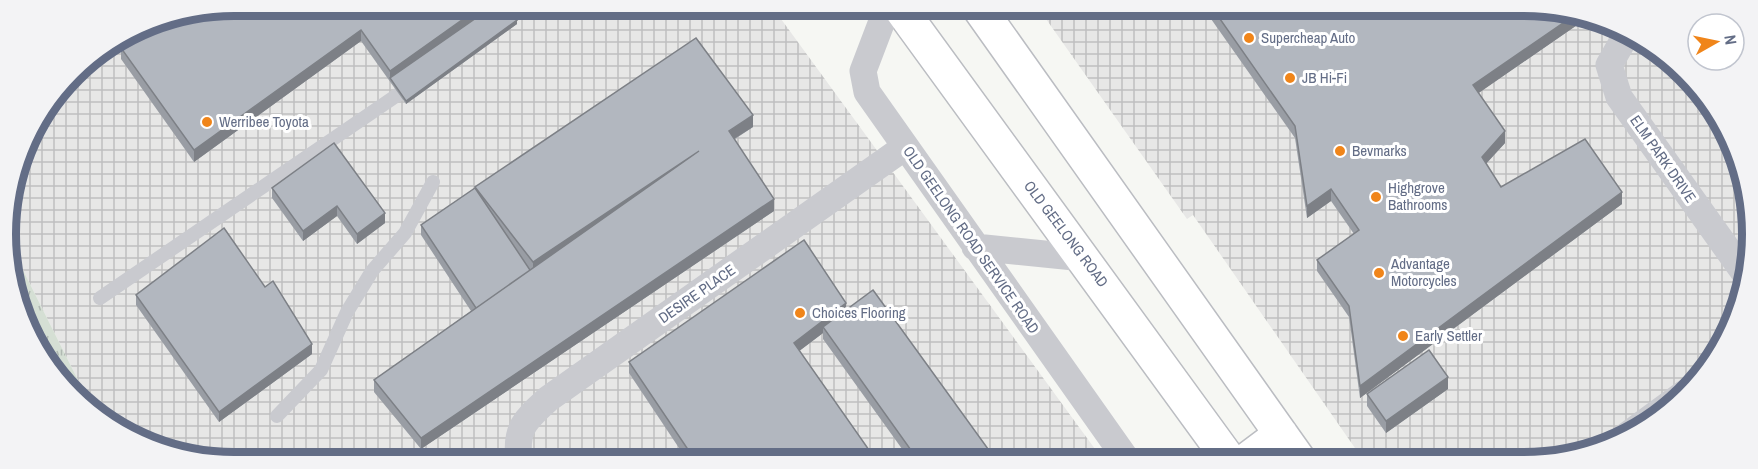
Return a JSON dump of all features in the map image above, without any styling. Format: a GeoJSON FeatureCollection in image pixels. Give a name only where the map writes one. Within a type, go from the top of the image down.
{"type":"FeatureCollection","features":[{"type":"Feature","properties":{"kind":"main road","name":"OLD GEELONG ROAD"},"geometry":{"type":"LineString","coordinates":[[906,16],[1224,452]]}},
{"type":"Feature","properties":{"kind":"main road"},"geometry":{"type":"LineString","coordinates":[[985,16],[1294,452]]}},
{"type":"Feature","properties":{"kind":"main road"},"geometry":{"type":"LineString","coordinates":[[1256,452],[1281,434]]}},
{"type":"Feature","properties":{"kind":"street","name":"OLD GEELONG ROAD SERVICE ROAD"},"geometry":{"type":"LineString","coordinates":[[884,16],[863,71],[867,92],[1121,452]]}},
{"type":"Feature","properties":{"kind":"street","name":"ELM PARK DRIVE"},"geometry":{"type":"LineString","coordinates":[[1623,41],[1609,65],[1619,97],[1739,266]]}},
{"type":"Feature","properties":{"kind":"street","name":"DESIRE PLACE"},"geometry":{"type":"LineString","coordinates":[[518,452],[517,440],[526,420],[548,399],[905,147]]}},
{"type":"Feature","properties":{"kind":"street"},"geometry":{"type":"LineString","coordinates":[[975,247],[1084,258]]}},
{"type":"Feature","properties":{"kind":"lane"},"geometry":{"type":"LineString","coordinates":[[489,32],[512,16]]}},
{"type":"Feature","properties":{"kind":"lane"},"geometry":{"type":"LineString","coordinates":[[100,298],[212,224],[424,77]]}},
{"type":"Feature","properties":{"kind":"lane"},"geometry":{"type":"LineString","coordinates":[[277,416],[321,370],[346,312],[372,271],[405,233],[433,182]]}},
{"type":"Feature","properties":{"kind":"shaded area"},"geometry":{"type":"Polygon","coordinates":[[[234,16],[779,16],[1097,452],[220,452],[178,445],[151,436],[113,416],[84,392],[18,260],[16,234],[18,206],[28,164],[53,113],[80,80],[125,46],[151,33],[178,24],[206,18],[234,16]]]}},
{"type":"Feature","properties":{"kind":"shaded area"},"geometry":{"type":"Polygon","coordinates":[[[1044,16],[1524,16],[1552,18],[1594,28],[1645,53],[1678,80],[1705,113],[1730,164],[1740,206],[1742,234],[1740,263],[1734,291],[1719,331],[1705,356],[1678,389],[1645,416],[1594,441],[1552,451],[1358,452],[1193,215],[1187,219],[1044,16]]]}},
{"type":"Feature","properties":{"kind":"green space"},"geometry":{"type":"Polygon","coordinates":[[[18,260],[84,392],[53,356],[39,331],[28,305],[18,260]]]}},
{"type":"Feature","properties":{"kind":"building","name":"Werribee Toyota"},"geometry":{"type":"Polygon","coordinates":[[[467,16],[390,71],[361,30],[194,150],[121,48],[164,28],[206,18],[467,16]]]}},
{"type":"Feature","properties":{"kind":"building"},"geometry":{"type":"Polygon","coordinates":[[[479,16],[514,16],[517,20],[406,101],[390,78],[479,16]]]}},
{"type":"Feature","properties":{"kind":"building"},"geometry":{"type":"Polygon","coordinates":[[[1218,16],[1524,16],[1552,18],[1566,21],[1473,85],[1505,131],[1482,157],[1501,187],[1585,139],[1622,192],[1360,386],[1349,306],[1317,260],[1359,230],[1331,189],[1307,206],[1295,126],[1218,16]]]}},
{"type":"Feature","properties":{"kind":"building"},"geometry":{"type":"Polygon","coordinates":[[[696,38],[753,115],[729,131],[774,199],[421,438],[374,380],[699,151],[533,262],[475,187],[696,38]]]}},
{"type":"Feature","properties":{"kind":"building"},"geometry":{"type":"Polygon","coordinates":[[[334,143],[385,213],[357,234],[337,206],[303,231],[272,188],[334,143]]]}},
{"type":"Feature","properties":{"kind":"building"},"geometry":{"type":"Polygon","coordinates":[[[475,188],[530,270],[476,308],[421,225],[475,188]]]}},
{"type":"Feature","properties":{"kind":"building"},"geometry":{"type":"Polygon","coordinates":[[[224,228],[265,287],[273,281],[312,344],[219,412],[136,295],[224,228]]]}},
{"type":"Feature","properties":{"kind":"building"},"geometry":{"type":"Polygon","coordinates":[[[804,240],[846,303],[794,343],[870,452],[690,452],[629,362],[804,240]]]}},
{"type":"Feature","properties":{"kind":"building"},"geometry":{"type":"Polygon","coordinates":[[[873,290],[990,452],[912,452],[823,327],[873,290]]]}},
{"type":"Feature","properties":{"kind":"building"},"geometry":{"type":"Polygon","coordinates":[[[1429,350],[1448,377],[1386,421],[1367,394],[1429,350]]]}},
{"type":"Feature","properties":{"kind":"place","name":"Supercheap Auto"},"geometry":{"type":"Point","coordinates":[1249,38]}},
{"type":"Feature","properties":{"kind":"place","name":"JB Hi-Fi"},"geometry":{"type":"Point","coordinates":[1290,78]}},
{"type":"Feature","properties":{"kind":"place","name":"Werribee Toyota"},"geometry":{"type":"Point","coordinates":[207,122]}},
{"type":"Feature","properties":{"kind":"place","name":"Bevmarks"},"geometry":{"type":"Point","coordinates":[1340,151]}},
{"type":"Feature","properties":{"kind":"place","name":"Highgrove Bathrooms"},"geometry":{"type":"Point","coordinates":[1376,197]}},
{"type":"Feature","properties":{"kind":"place","name":"Advantage Motorcycles"},"geometry":{"type":"Point","coordinates":[1379,273]}},
{"type":"Feature","properties":{"kind":"place","name":"Choices Flooring"},"geometry":{"type":"Point","coordinates":[800,313]}},
{"type":"Feature","properties":{"kind":"place","name":"Early Settler"},"geometry":{"type":"Point","coordinates":[1403,336]}}]}
